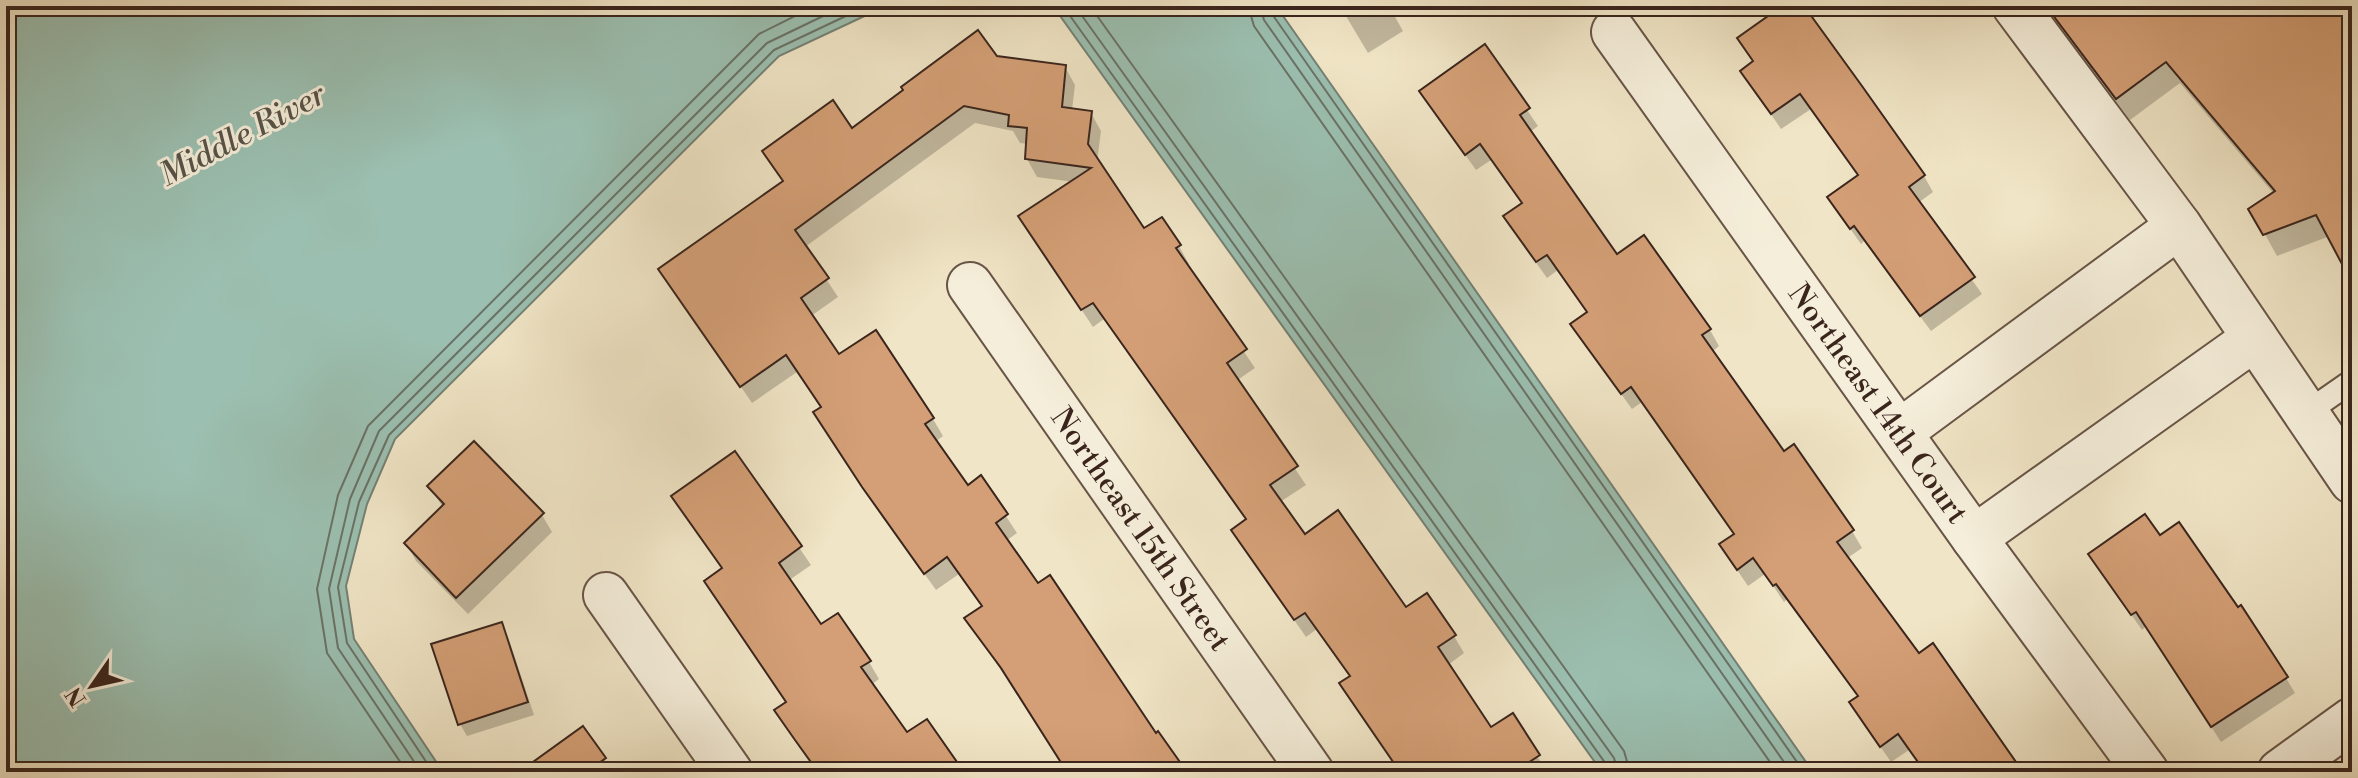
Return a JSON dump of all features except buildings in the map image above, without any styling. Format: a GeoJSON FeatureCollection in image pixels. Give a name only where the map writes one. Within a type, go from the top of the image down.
{"type":"FeatureCollection","features":[{"type":"Feature","properties":{"kind":"street"},"geometry":{"type":"LineString","coordinates":[[2015,6],[2179,226],[2352,481]]}},
{"type":"Feature","properties":{"kind":"street","name":"Northeast 14th Court"},"geometry":{"type":"LineString","coordinates":[[1614,32],[1901,431],[1974,538],[2146,772]]}},
{"type":"Feature","properties":{"kind":"street"},"geometry":{"type":"LineString","coordinates":[[1901,431],[2179,226]]}},
{"type":"Feature","properties":{"kind":"street","name":"Northeast 15th Street"},"geometry":{"type":"LineString","coordinates":[[970,285],[1311,772]]}},
{"type":"Feature","properties":{"kind":"street"},"geometry":{"type":"LineString","coordinates":[[1974,538],[2255,338]]}},
{"type":"Feature","properties":{"kind":"street"},"geometry":{"type":"LineString","coordinates":[[606,595],[730,772]]}},
{"type":"Feature","properties":{"kind":"street"},"geometry":{"type":"LineString","coordinates":[[2280,772],[2352,720]]}},
{"type":"Feature","properties":{"kind":"lane"},"geometry":{"type":"LineString","coordinates":[[2306,413],[2352,381]]}},
{"type":"Feature","properties":{"kind":"water","name":"Middle River"},"geometry":{"type":"Polygon","coordinates":[[[6,6],[886,6],[779,56],[395,439],[367,504],[346,586],[354,639],[443,772],[6,772],[6,6]]]}},
{"type":"Feature","properties":{"kind":"water"},"geometry":{"type":"Polygon","coordinates":[[[1053,6],[1276,6],[1813,772],[1602,772],[1053,6]]]}}]}
